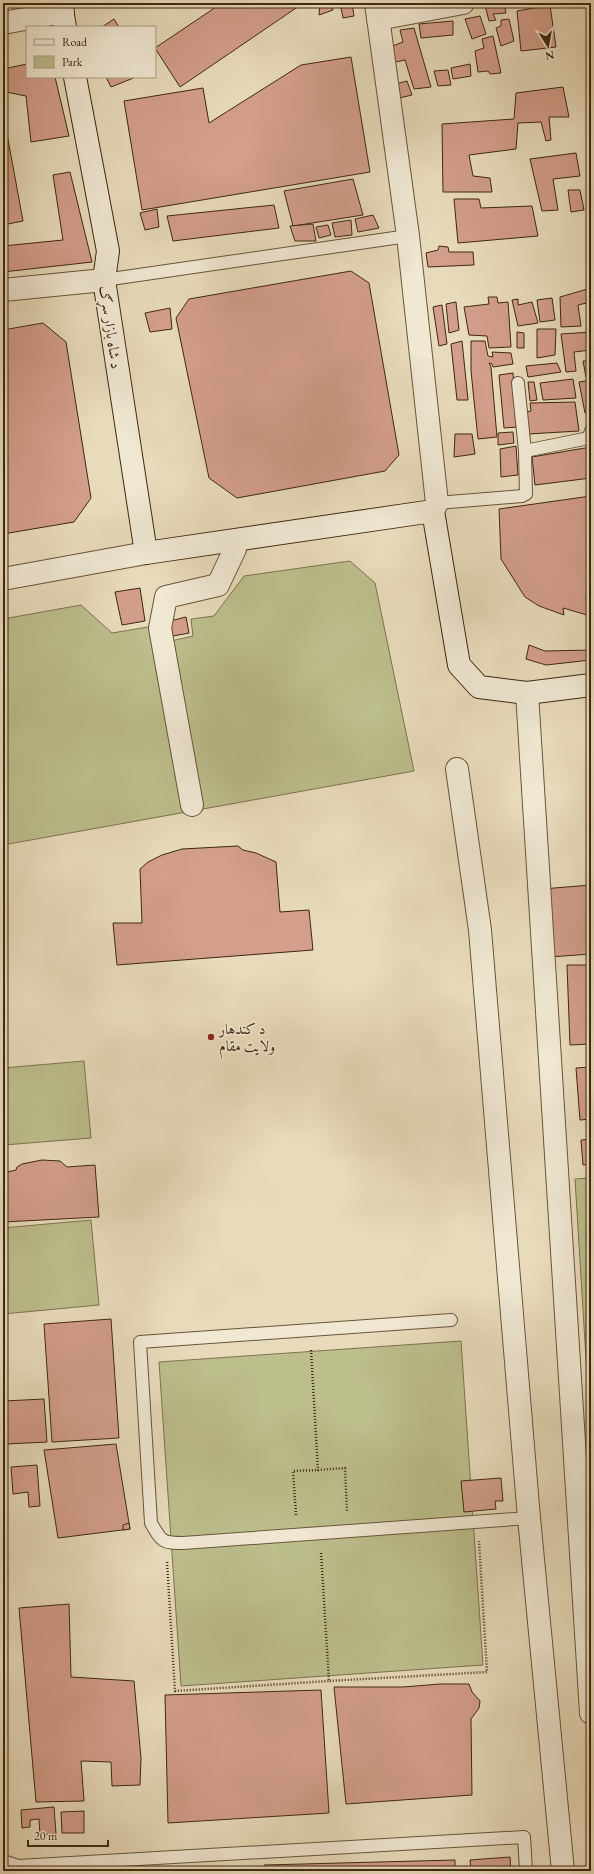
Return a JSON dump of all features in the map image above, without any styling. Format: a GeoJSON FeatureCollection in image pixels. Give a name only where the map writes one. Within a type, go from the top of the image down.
{"type":"FeatureCollection","features":[{"type":"Feature","properties":{"kind":"street"},"geometry":{"type":"LineString","coordinates":[[464,3],[377,11],[408,236],[435,507],[459,666],[479,687],[527,693],[591,685]]}},
{"type":"Feature","properties":{"kind":"street"},"geometry":{"type":"LineString","coordinates":[[3,23],[63,14]]}},
{"type":"Feature","properties":{"kind":"street","name":"د شاه بازار سړګ"},"geometry":{"type":"LineString","coordinates":[[75,78],[108,251],[104,280],[146,553]]}},
{"type":"Feature","properties":{"kind":"street"},"geometry":{"type":"LineString","coordinates":[[3,290],[104,280]]}},
{"type":"Feature","properties":{"kind":"street"},"geometry":{"type":"LineString","coordinates":[[3,579],[146,553],[435,507]]}},
{"type":"Feature","properties":{"kind":"street"},"geometry":{"type":"LineString","coordinates":[[192,805],[160,628],[166,597],[218,585],[235,549]]}},
{"type":"Feature","properties":{"kind":"street"},"geometry":{"type":"LineString","coordinates":[[527,693],[591,1713]]}},
{"type":"Feature","properties":{"kind":"street"},"geometry":{"type":"LineString","coordinates":[[457,769],[480,930],[530,1518],[564,1871]]}},
{"type":"Feature","properties":{"kind":"lane"},"geometry":{"type":"LineString","coordinates":[[104,280],[408,236]]}},
{"type":"Feature","properties":{"kind":"lane"},"geometry":{"type":"LineString","coordinates":[[435,507],[522,496],[526,494],[525,451],[518,384]]}},
{"type":"Feature","properties":{"kind":"lane"},"geometry":{"type":"LineString","coordinates":[[525,451],[584,440],[589,437],[591,431]]}},
{"type":"Feature","properties":{"kind":"lane"},"geometry":{"type":"LineString","coordinates":[[451,1320],[140,1342],[151,1523],[159,1537],[166,1543],[320,1534],[530,1518]]}},
{"type":"Feature","properties":{"kind":"lane"},"geometry":{"type":"LineString","coordinates":[[3,1861],[18,1866],[524,1837],[526,1871]]}},
{"type":"Feature","properties":{"kind":"path"},"geometry":{"type":"LineString","coordinates":[[310,1330],[318,1470]]}},
{"type":"Feature","properties":{"kind":"path"},"geometry":{"type":"LineString","coordinates":[[296,1520],[293,1471],[344,1468],[348,1517]]}},
{"type":"Feature","properties":{"kind":"path"},"geometry":{"type":"LineString","coordinates":[[166,1543],[175,1690],[487,1672],[478,1522]]}},
{"type":"Feature","properties":{"kind":"path"},"geometry":{"type":"LineString","coordinates":[[320,1534],[329,1681]]}},
{"type":"Feature","properties":{"kind":"green space"},"geometry":{"type":"Polygon","coordinates":[[[350,561],[375,583],[414,771],[3,845],[3,619],[81,605],[112,633],[166,624],[171,641],[193,636],[191,619],[214,616],[244,576],[350,561]]]}},
{"type":"Feature","properties":{"kind":"green space"},"geometry":{"type":"Polygon","coordinates":[[[84,1061],[91,1138],[4,1145],[3,1068],[84,1061]]]}},
{"type":"Feature","properties":{"kind":"green space"},"geometry":{"type":"Polygon","coordinates":[[[591,1178],[591,1441],[575,1179],[591,1178]]]}},
{"type":"Feature","properties":{"kind":"green space"},"geometry":{"type":"Polygon","coordinates":[[[91,1220],[99,1305],[3,1314],[3,1228],[91,1220]]]}},
{"type":"Feature","properties":{"kind":"green space"},"geometry":{"type":"Polygon","coordinates":[[[461,1341],[483,1665],[181,1686],[159,1362],[461,1341]]]}},
{"type":"Feature","properties":{"kind":"building"},"geometry":{"type":"Polygon","coordinates":[[[222,3],[302,4],[180,87],[156,47],[222,3]]]}},
{"type":"Feature","properties":{"kind":"building"},"geometry":{"type":"Polygon","coordinates":[[[320,3],[331,3],[333,10],[319,15],[320,3]]]}},
{"type":"Feature","properties":{"kind":"building"},"geometry":{"type":"Polygon","coordinates":[[[340,3],[352,3],[354,16],[343,18],[340,3]]]}},
{"type":"Feature","properties":{"kind":"building"},"geometry":{"type":"Polygon","coordinates":[[[504,3],[506,13],[493,14],[496,20],[489,21],[485,5],[504,3]]]}},
{"type":"Feature","properties":{"kind":"building"},"geometry":{"type":"Polygon","coordinates":[[[550,5],[556,47],[521,51],[517,11],[550,5]]]}},
{"type":"Feature","properties":{"kind":"building"},"geometry":{"type":"Polygon","coordinates":[[[480,16],[486,34],[472,39],[465,19],[480,16]]]}},
{"type":"Feature","properties":{"kind":"building"},"geometry":{"type":"Polygon","coordinates":[[[114,19],[118,26],[104,26],[114,19]]]}},
{"type":"Feature","properties":{"kind":"building"},"geometry":{"type":"Polygon","coordinates":[[[509,19],[514,41],[501,46],[496,28],[501,26],[501,20],[509,19]]]}},
{"type":"Feature","properties":{"kind":"building"},"geometry":{"type":"Polygon","coordinates":[[[453,21],[453,35],[421,38],[419,24],[453,21]]]}},
{"type":"Feature","properties":{"kind":"building"},"geometry":{"type":"Polygon","coordinates":[[[414,28],[431,87],[414,89],[405,60],[391,63],[390,47],[403,42],[400,30],[414,28]]]}},
{"type":"Feature","properties":{"kind":"building"},"geometry":{"type":"Polygon","coordinates":[[[493,36],[501,73],[490,74],[488,71],[478,72],[475,51],[484,48],[482,39],[493,36]]]}},
{"type":"Feature","properties":{"kind":"building"},"geometry":{"type":"Polygon","coordinates":[[[351,57],[370,172],[142,210],[124,101],[203,88],[209,123],[301,65],[351,57]]]}},
{"type":"Feature","properties":{"kind":"building"},"geometry":{"type":"Polygon","coordinates":[[[26,64],[26,78],[55,78],[69,136],[31,142],[26,96],[6,92],[3,69],[26,64]]]}},
{"type":"Feature","properties":{"kind":"building"},"geometry":{"type":"Polygon","coordinates":[[[470,64],[471,76],[453,79],[451,68],[470,64]]]}},
{"type":"Feature","properties":{"kind":"building"},"geometry":{"type":"Polygon","coordinates":[[[448,70],[451,85],[438,86],[434,71],[448,70]]]}},
{"type":"Feature","properties":{"kind":"building"},"geometry":{"type":"Polygon","coordinates":[[[106,78],[134,78],[111,87],[106,78]]]}},
{"type":"Feature","properties":{"kind":"building"},"geometry":{"type":"Polygon","coordinates":[[[407,81],[412,95],[395,99],[392,85],[407,81]]]}},
{"type":"Feature","properties":{"kind":"building"},"geometry":{"type":"Polygon","coordinates":[[[563,87],[569,117],[549,117],[551,140],[546,141],[541,122],[518,123],[516,149],[469,155],[473,176],[490,178],[492,192],[443,192],[442,124],[514,119],[516,93],[563,87]]]}},
{"type":"Feature","properties":{"kind":"building"},"geometry":{"type":"Polygon","coordinates":[[[7,134],[23,221],[3,225],[3,135],[7,134]]]}},
{"type":"Feature","properties":{"kind":"building"},"geometry":{"type":"Polygon","coordinates":[[[576,153],[580,176],[553,179],[558,210],[542,211],[530,159],[576,153]]]}},
{"type":"Feature","properties":{"kind":"building"},"geometry":{"type":"Polygon","coordinates":[[[70,172],[92,262],[3,272],[3,246],[63,240],[53,175],[70,172]]]}},
{"type":"Feature","properties":{"kind":"building"},"geometry":{"type":"Polygon","coordinates":[[[353,179],[363,215],[293,226],[284,191],[353,179]]]}},
{"type":"Feature","properties":{"kind":"building"},"geometry":{"type":"Polygon","coordinates":[[[568,190],[580,190],[584,210],[571,212],[568,190]]]}},
{"type":"Feature","properties":{"kind":"building"},"geometry":{"type":"Polygon","coordinates":[[[454,199],[479,199],[481,208],[532,206],[538,236],[458,243],[454,199]]]}},
{"type":"Feature","properties":{"kind":"building"},"geometry":{"type":"Polygon","coordinates":[[[274,205],[279,228],[173,241],[167,216],[274,205]]]}},
{"type":"Feature","properties":{"kind":"building"},"geometry":{"type":"Polygon","coordinates":[[[157,209],[159,227],[145,230],[140,213],[157,209]]]}},
{"type":"Feature","properties":{"kind":"building"},"geometry":{"type":"Polygon","coordinates":[[[373,215],[379,228],[358,232],[355,219],[373,215]]]}},
{"type":"Feature","properties":{"kind":"building"},"geometry":{"type":"Polygon","coordinates":[[[351,220],[352,235],[335,237],[332,223],[351,220]]]}},
{"type":"Feature","properties":{"kind":"building"},"geometry":{"type":"Polygon","coordinates":[[[313,224],[316,241],[295,241],[290,226],[313,224]]]}},
{"type":"Feature","properties":{"kind":"building"},"geometry":{"type":"Polygon","coordinates":[[[328,225],[331,235],[319,238],[316,227],[328,225]]]}},
{"type":"Feature","properties":{"kind":"building"},"geometry":{"type":"Polygon","coordinates":[[[439,246],[448,247],[449,252],[473,252],[474,265],[428,267],[426,253],[438,250],[439,246]]]}},
{"type":"Feature","properties":{"kind":"building"},"geometry":{"type":"Polygon","coordinates":[[[351,271],[369,283],[399,455],[385,471],[237,498],[209,478],[176,318],[189,299],[351,271]]]}},
{"type":"Feature","properties":{"kind":"building"},"geometry":{"type":"Polygon","coordinates":[[[591,288],[591,302],[578,305],[581,326],[561,327],[560,297],[591,288]]]}},
{"type":"Feature","properties":{"kind":"building"},"geometry":{"type":"Polygon","coordinates":[[[488,297],[497,297],[498,303],[508,302],[511,347],[489,348],[487,336],[469,335],[464,307],[489,304],[488,297]]]}},
{"type":"Feature","properties":{"kind":"building"},"geometry":{"type":"Polygon","coordinates":[[[552,298],[555,320],[540,322],[537,300],[552,298]]]}},
{"type":"Feature","properties":{"kind":"building"},"geometry":{"type":"Polygon","coordinates":[[[518,299],[518,305],[532,302],[538,323],[518,326],[512,300],[518,299]]]}},
{"type":"Feature","properties":{"kind":"building"},"geometry":{"type":"Polygon","coordinates":[[[456,302],[459,330],[449,333],[446,304],[456,302]]]}},
{"type":"Feature","properties":{"kind":"building"},"geometry":{"type":"Polygon","coordinates":[[[442,305],[447,344],[439,346],[433,307],[442,305]]]}},
{"type":"Feature","properties":{"kind":"building"},"geometry":{"type":"Polygon","coordinates":[[[170,308],[172,329],[150,332],[145,313],[170,308]]]}},
{"type":"Feature","properties":{"kind":"building"},"geometry":{"type":"Polygon","coordinates":[[[591,310],[591,328],[588,329],[587,311],[591,310]]]}},
{"type":"Feature","properties":{"kind":"building"},"geometry":{"type":"Polygon","coordinates":[[[43,323],[66,342],[91,498],[74,522],[3,534],[3,330],[43,323]]]}},
{"type":"Feature","properties":{"kind":"building"},"geometry":{"type":"Polygon","coordinates":[[[537,329],[556,329],[555,355],[537,358],[537,329]]]}},
{"type":"Feature","properties":{"kind":"building"},"geometry":{"type":"Polygon","coordinates":[[[517,332],[524,333],[524,348],[517,348],[517,332]]]}},
{"type":"Feature","properties":{"kind":"building"},"geometry":{"type":"Polygon","coordinates":[[[591,332],[591,350],[574,352],[576,371],[566,372],[561,334],[591,332]]]}},
{"type":"Feature","properties":{"kind":"building"},"geometry":{"type":"Polygon","coordinates":[[[462,341],[468,400],[457,400],[451,344],[462,341]]]}},
{"type":"Feature","properties":{"kind":"building"},"geometry":{"type":"Polygon","coordinates":[[[471,341],[485,341],[488,356],[493,357],[492,352],[511,353],[513,364],[493,367],[492,364],[489,363],[491,367],[497,437],[478,439],[471,371],[471,341]]]}},
{"type":"Feature","properties":{"kind":"building"},"geometry":{"type":"Polygon","coordinates":[[[583,361],[591,361],[591,377],[586,377],[583,361]]]}},
{"type":"Feature","properties":{"kind":"building"},"geometry":{"type":"Polygon","coordinates":[[[557,363],[561,372],[528,377],[526,366],[557,363]]]}},
{"type":"Feature","properties":{"kind":"building"},"geometry":{"type":"Polygon","coordinates":[[[513,373],[517,427],[504,428],[499,375],[513,373]]]}},
{"type":"Feature","properties":{"kind":"building"},"geometry":{"type":"Polygon","coordinates":[[[573,379],[576,398],[543,400],[540,383],[573,379]]]}},
{"type":"Feature","properties":{"kind":"building"},"geometry":{"type":"Polygon","coordinates":[[[591,380],[591,411],[585,413],[579,382],[591,380]]]}},
{"type":"Feature","properties":{"kind":"building"},"geometry":{"type":"Polygon","coordinates":[[[528,382],[534,382],[537,400],[530,401],[528,382]]]}},
{"type":"Feature","properties":{"kind":"building"},"geometry":{"type":"Polygon","coordinates":[[[575,402],[579,431],[528,434],[526,412],[531,411],[530,403],[575,402]]]}},
{"type":"Feature","properties":{"kind":"building"},"geometry":{"type":"Polygon","coordinates":[[[513,432],[514,443],[498,445],[498,433],[513,432]]]}},
{"type":"Feature","properties":{"kind":"building"},"geometry":{"type":"Polygon","coordinates":[[[455,434],[472,434],[475,454],[454,457],[455,434]]]}},
{"type":"Feature","properties":{"kind":"building"},"geometry":{"type":"Polygon","coordinates":[[[516,446],[518,475],[501,477],[500,449],[516,446]]]}},
{"type":"Feature","properties":{"kind":"building"},"geometry":{"type":"Polygon","coordinates":[[[591,447],[591,478],[535,485],[532,457],[591,447]]]}},
{"type":"Feature","properties":{"kind":"building"},"geometry":{"type":"Polygon","coordinates":[[[591,496],[591,595],[586,595],[587,615],[563,608],[564,615],[539,606],[525,597],[501,559],[499,509],[591,496]]]}},
{"type":"Feature","properties":{"kind":"building"},"geometry":{"type":"Polygon","coordinates":[[[140,588],[145,621],[122,625],[115,592],[140,588]]]}},
{"type":"Feature","properties":{"kind":"building"},"geometry":{"type":"Polygon","coordinates":[[[186,617],[189,633],[173,636],[170,621],[186,617]]]}},
{"type":"Feature","properties":{"kind":"building"},"geometry":{"type":"Polygon","coordinates":[[[529,645],[545,651],[591,650],[591,660],[546,665],[526,659],[529,645]]]}},
{"type":"Feature","properties":{"kind":"building"},"geometry":{"type":"Polygon","coordinates":[[[238,846],[243,850],[256,853],[276,862],[280,912],[309,910],[313,950],[117,965],[113,923],[142,923],[140,869],[148,862],[162,855],[182,849],[238,846]]]}},
{"type":"Feature","properties":{"kind":"building"},"geometry":{"type":"Polygon","coordinates":[[[591,885],[591,954],[535,958],[530,890],[591,885]]]}},
{"type":"Feature","properties":{"kind":"building"},"geometry":{"type":"Polygon","coordinates":[[[567,965],[591,965],[591,1044],[570,1045],[567,965]]]}},
{"type":"Feature","properties":{"kind":"building"},"geometry":{"type":"Polygon","coordinates":[[[591,1067],[591,1119],[580,1120],[576,1068],[591,1067]]]}},
{"type":"Feature","properties":{"kind":"building"},"geometry":{"type":"Polygon","coordinates":[[[591,1139],[591,1164],[583,1165],[581,1140],[591,1139]]]}},
{"type":"Feature","properties":{"kind":"building"},"geometry":{"type":"Polygon","coordinates":[[[42,1160],[60,1161],[67,1167],[95,1165],[99,1217],[3,1222],[3,1173],[16,1170],[17,1167],[22,1164],[42,1160]]]}},
{"type":"Feature","properties":{"kind":"building"},"geometry":{"type":"Polygon","coordinates":[[[111,1319],[119,1438],[52,1442],[44,1324],[111,1319]]]}},
{"type":"Feature","properties":{"kind":"building"},"geometry":{"type":"Polygon","coordinates":[[[44,1399],[47,1442],[6,1444],[4,1401],[44,1399]]]}},
{"type":"Feature","properties":{"kind":"building"},"geometry":{"type":"Polygon","coordinates":[[[116,1444],[130,1529],[58,1538],[44,1450],[116,1444]]]}},
{"type":"Feature","properties":{"kind":"building"},"geometry":{"type":"Polygon","coordinates":[[[37,1465],[40,1506],[29,1507],[28,1492],[13,1494],[11,1467],[37,1465]]]}},
{"type":"Feature","properties":{"kind":"building"},"geometry":{"type":"Polygon","coordinates":[[[501,1478],[503,1501],[495,1501],[496,1509],[464,1512],[461,1481],[501,1478]]]}},
{"type":"Feature","properties":{"kind":"building"},"geometry":{"type":"Polygon","coordinates":[[[129,1523],[130,1529],[123,1530],[123,1525],[129,1523]]]}},
{"type":"Feature","properties":{"kind":"building"},"geometry":{"type":"Polygon","coordinates":[[[69,1604],[71,1677],[134,1681],[141,1758],[140,1785],[112,1786],[111,1762],[81,1761],[84,1801],[36,1802],[19,1608],[69,1604]]]}},
{"type":"Feature","properties":{"kind":"building"},"geometry":{"type":"Polygon","coordinates":[[[440,1684],[469,1684],[472,1692],[480,1701],[479,1708],[471,1719],[472,1795],[346,1804],[334,1687],[403,1687],[440,1684]]]}},
{"type":"Feature","properties":{"kind":"building"},"geometry":{"type":"Polygon","coordinates":[[[321,1690],[329,1813],[168,1823],[165,1695],[321,1690]]]}},
{"type":"Feature","properties":{"kind":"building"},"geometry":{"type":"Polygon","coordinates":[[[54,1807],[56,1834],[40,1835],[39,1819],[30,1820],[30,1827],[22,1828],[21,1810],[54,1807]]]}},
{"type":"Feature","properties":{"kind":"building"},"geometry":{"type":"Polygon","coordinates":[[[84,1811],[84,1833],[62,1833],[61,1812],[84,1811]]]}},
{"type":"Feature","properties":{"kind":"building"},"geometry":{"type":"Polygon","coordinates":[[[510,1857],[511,1871],[471,1871],[470,1860],[510,1857]]]}},
{"type":"Feature","properties":{"kind":"building"},"geometry":{"type":"Polygon","coordinates":[[[455,1860],[455,1871],[264,1871],[264,1865],[455,1860]]]}},
{"type":"Feature","properties":{"kind":"place","name":"د کندهار ولايت مقام"},"geometry":{"type":"Point","coordinates":[211,1037]}}]}
